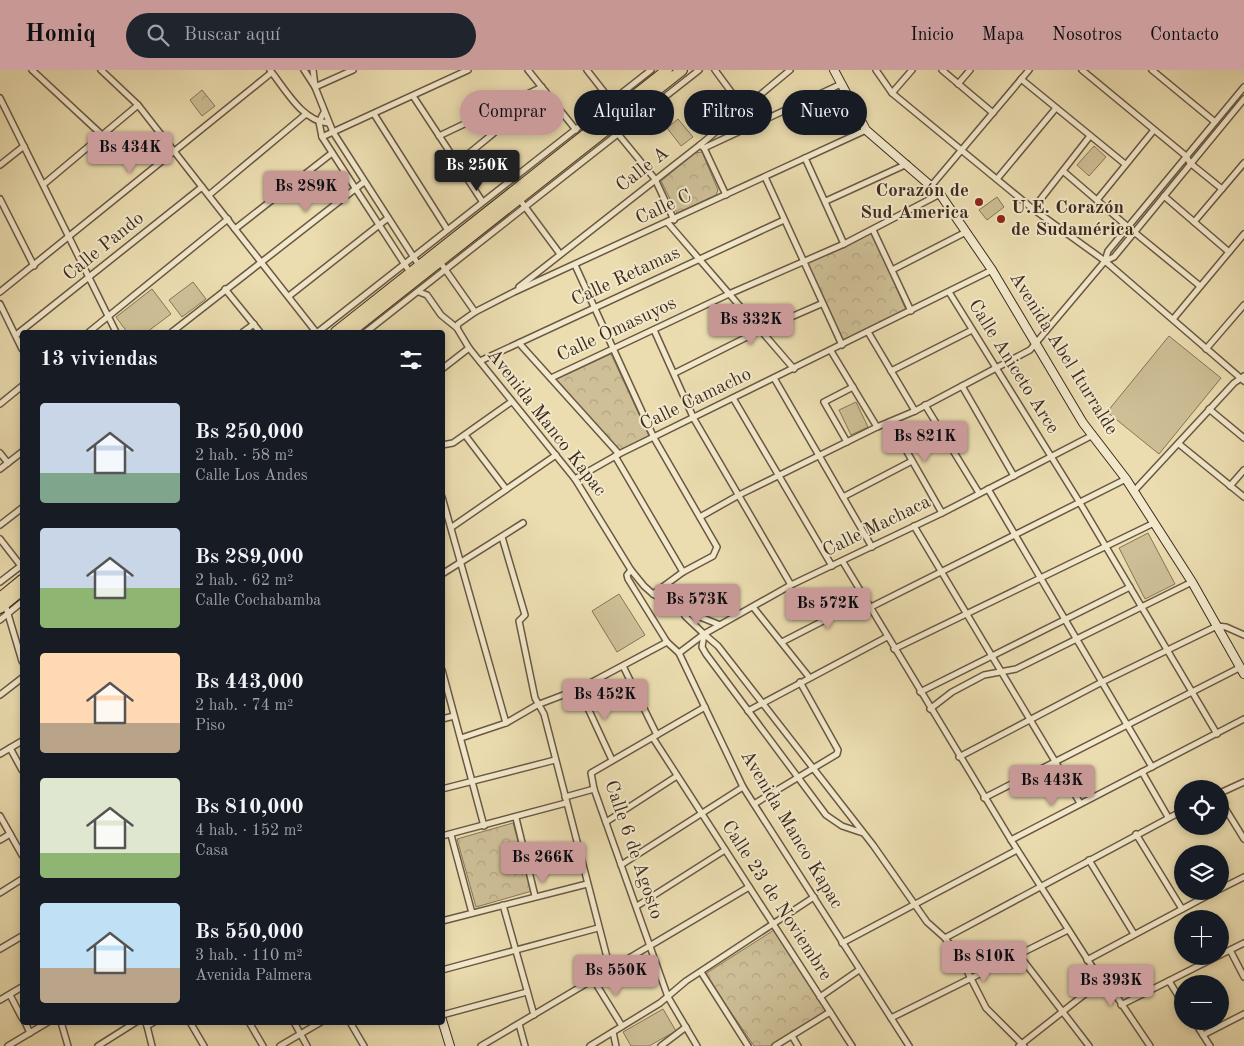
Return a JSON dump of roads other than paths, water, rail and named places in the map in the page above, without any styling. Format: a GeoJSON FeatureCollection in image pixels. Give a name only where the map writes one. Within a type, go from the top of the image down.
{"type":"FeatureCollection","features":[{"type":"Feature","properties":{"kind":"highway"},"geometry":{"type":"LineString","coordinates":[[422,270],[667,70]]}},
{"type":"Feature","properties":{"kind":"highway"},"geometry":{"type":"LineString","coordinates":[[339,330],[410,273],[443,267],[523,204],[682,70]]}},
{"type":"Feature","properties":{"kind":"highway"},"geometry":{"type":"LineString","coordinates":[[352,330],[410,273]]}},
{"type":"Feature","properties":{"kind":"highway"},"geometry":{"type":"LineString","coordinates":[[3,606],[20,583]]}},
{"type":"Feature","properties":{"kind":"highway"},"geometry":{"type":"LineString","coordinates":[[3,606],[20,592]]}},
{"type":"Feature","properties":{"kind":"street"},"geometry":{"type":"LineString","coordinates":[[32,70],[102,135]]}},
{"type":"Feature","properties":{"kind":"street"},"geometry":{"type":"LineString","coordinates":[[101,70],[138,105],[315,330]]}},
{"type":"Feature","properties":{"kind":"street"},"geometry":{"type":"LineString","coordinates":[[304,70],[315,87]]}},
{"type":"Feature","properties":{"kind":"street"},"geometry":{"type":"LineString","coordinates":[[313,70],[315,87],[328,123],[422,270]]}},
{"type":"Feature","properties":{"kind":"street"},"geometry":{"type":"LineString","coordinates":[[315,87],[353,70]]}},
{"type":"Feature","properties":{"kind":"street"},"geometry":{"type":"LineString","coordinates":[[322,137],[413,96],[457,72],[468,70]]}},
{"type":"Feature","properties":{"kind":"street"},"geometry":{"type":"LineString","coordinates":[[528,70],[574,127]]}},
{"type":"Feature","properties":{"kind":"street"},"geometry":{"type":"LineString","coordinates":[[587,70],[603,90]]}},
{"type":"Feature","properties":{"kind":"street"},"geometry":{"type":"LineString","coordinates":[[627,90],[651,70]]}},
{"type":"Feature","properties":{"kind":"street"},"geometry":{"type":"LineString","coordinates":[[674,90],[699,70]]}},
{"type":"Feature","properties":{"kind":"street"},"geometry":{"type":"LineString","coordinates":[[714,70],[729,90]]}},
{"type":"Feature","properties":{"kind":"street","name":"Calle A"},"geometry":{"type":"LineString","coordinates":[[765,90],[790,70]]}},
{"type":"Feature","properties":{"kind":"street","name":"Avenida Abel Iturralde"},"geometry":{"type":"LineString","coordinates":[[834,70],[844,90]]}},
{"type":"Feature","properties":{"kind":"street"},"geometry":{"type":"LineString","coordinates":[[876,70],[892,93],[1033,209],[1105,261],[1174,318],[1206,349],[1243,378],[1234,383],[1209,408],[1179,444],[1134,491]]}},
{"type":"Feature","properties":{"kind":"street"},"geometry":{"type":"LineString","coordinates":[[892,93],[912,70]]}},
{"type":"Feature","properties":{"kind":"street"},"geometry":{"type":"LineString","coordinates":[[942,70],[993,113]]}},
{"type":"Feature","properties":{"kind":"street"},"geometry":{"type":"LineString","coordinates":[[958,84],[970,70]]}},
{"type":"Feature","properties":{"kind":"street"},"geometry":{"type":"LineString","coordinates":[[932,185],[1029,70]]}},
{"type":"Feature","properties":{"kind":"street"},"geometry":{"type":"LineString","coordinates":[[1152,70],[1215,122]]}},
{"type":"Feature","properties":{"kind":"street"},"geometry":{"type":"LineString","coordinates":[[0,292],[70,237],[270,71],[306,114],[319,122],[328,123]]}},
{"type":"Feature","properties":{"kind":"street"},"geometry":{"type":"LineString","coordinates":[[1085,71],[1186,156],[1190,163],[1222,189]]}},
{"type":"Feature","properties":{"kind":"street"},"geometry":{"type":"LineString","coordinates":[[1021,79],[1125,164]]}},
{"type":"Feature","properties":{"kind":"street"},"geometry":{"type":"LineString","coordinates":[[726,195],[702,146],[841,84]]}},
{"type":"Feature","properties":{"kind":"street"},"geometry":{"type":"LineString","coordinates":[[700,518],[739,495],[877,427],[915,411],[1036,346],[1105,261],[1108,251],[1244,87]]}},
{"type":"Feature","properties":{"kind":"street"},"geometry":{"type":"LineString","coordinates":[[439,136],[544,89]]}},
{"type":"Feature","properties":{"kind":"street"},"geometry":{"type":"LineString","coordinates":[[456,164],[544,89]]}},
{"type":"Feature","properties":{"kind":"street"},"geometry":{"type":"LineString","coordinates":[[413,96],[482,201]]}},
{"type":"Feature","properties":{"kind":"street"},"geometry":{"type":"LineString","coordinates":[[0,98],[2,110],[44,184],[115,330]]}},
{"type":"Feature","properties":{"kind":"street"},"geometry":{"type":"LineString","coordinates":[[1105,261],[1114,257],[1244,99]]}},
{"type":"Feature","properties":{"kind":"street"},"geometry":{"type":"LineString","coordinates":[[44,184],[138,105]]}},
{"type":"Feature","properties":{"kind":"street"},"geometry":{"type":"LineString","coordinates":[[997,179],[1056,108]]}},
{"type":"Feature","properties":{"kind":"street"},"geometry":{"type":"LineString","coordinates":[[324,112],[319,122],[322,137],[410,273]]}},
{"type":"Feature","properties":{"kind":"street"},"geometry":{"type":"LineString","coordinates":[[208,195],[306,114]]}},
{"type":"Feature","properties":{"kind":"street"},"geometry":{"type":"LineString","coordinates":[[374,114],[447,229]]}},
{"type":"Feature","properties":{"kind":"street"},"geometry":{"type":"LineString","coordinates":[[1097,200],[1154,130]]}},
{"type":"Feature","properties":{"kind":"street","name":"Avenida Abel Iturralde"},"geometry":{"type":"LineString","coordinates":[[867,131],[932,185],[940,194],[992,270],[1083,423],[1126,479],[1192,582],[1242,671]]}},
{"type":"Feature","properties":{"kind":"street"},"geometry":{"type":"LineString","coordinates":[[320,330],[410,273],[413,257],[482,201],[574,132]]}},
{"type":"Feature","properties":{"kind":"street"},"geometry":{"type":"LineString","coordinates":[[560,254],[523,204],[617,135]]}},
{"type":"Feature","properties":{"kind":"street"},"geometry":{"type":"LineString","coordinates":[[619,135],[655,179],[674,220]]}},
{"type":"Feature","properties":{"kind":"street","name":"Calle A"},"geometry":{"type":"LineString","coordinates":[[514,292],[655,179],[702,146],[714,135]]}},
{"type":"Feature","properties":{"kind":"street","name":"Calle C"},"geometry":{"type":"LineString","coordinates":[[475,312],[514,292],[575,266],[855,135]]}},
{"type":"Feature","properties":{"kind":"street"},"geometry":{"type":"LineString","coordinates":[[1033,209],[1090,136]]}},
{"type":"Feature","properties":{"kind":"street"},"geometry":{"type":"LineString","coordinates":[[0,165],[24,146]]}},
{"type":"Feature","properties":{"kind":"street"},"geometry":{"type":"LineString","coordinates":[[235,228],[332,153]]}},
{"type":"Feature","properties":{"kind":"street"},"geometry":{"type":"LineString","coordinates":[[805,158],[844,244]]}},
{"type":"Feature","properties":{"kind":"street"},"geometry":{"type":"LineString","coordinates":[[1194,222],[1244,163]]}},
{"type":"Feature","properties":{"kind":"street"},"geometry":{"type":"LineString","coordinates":[[826,201],[907,164]]}},
{"type":"Feature","properties":{"kind":"street"},"geometry":{"type":"LineString","coordinates":[[1062,171],[1128,227]]}},
{"type":"Feature","properties":{"kind":"street"},"geometry":{"type":"LineString","coordinates":[[765,177],[821,304],[842,345]]}},
{"type":"Feature","properties":{"kind":"street"},"geometry":{"type":"LineString","coordinates":[[175,330],[364,182]]}},
{"type":"Feature","properties":{"kind":"street","name":"Calle Pando"},"geometry":{"type":"LineString","coordinates":[[22,330],[202,187]]}},
{"type":"Feature","properties":{"kind":"street","name":"Calle Omasuyos"},"geometry":{"type":"LineString","coordinates":[[551,378],[729,294],[844,244],[940,194]]}},
{"type":"Feature","properties":{"kind":"street"},"geometry":{"type":"LineString","coordinates":[[1164,196],[1229,252]]}},
{"type":"Feature","properties":{"kind":"street"},"geometry":{"type":"LineString","coordinates":[[0,199],[34,266]]}},
{"type":"Feature","properties":{"kind":"street"},"geometry":{"type":"LineString","coordinates":[[289,296],[388,218]]}},
{"type":"Feature","properties":{"kind":"street"},"geometry":{"type":"LineString","coordinates":[[92,330],[228,219]]}},
{"type":"Feature","properties":{"kind":"street","name":"Calle Retamas"},"geometry":{"type":"LineString","coordinates":[[480,361],[784,220]]}},
{"type":"Feature","properties":{"kind":"street"},"geometry":{"type":"LineString","coordinates":[[668,223],[794,369]]}},
{"type":"Feature","properties":{"kind":"street"},"geometry":{"type":"LineString","coordinates":[[873,230],[911,311]]}},
{"type":"Feature","properties":{"kind":"street"},"geometry":{"type":"LineString","coordinates":[[892,270],[966,232]]}},
{"type":"Feature","properties":{"kind":"street"},"geometry":{"type":"LineString","coordinates":[[1134,232],[1200,286]]}},
{"type":"Feature","properties":{"kind":"street"},"geometry":{"type":"LineString","coordinates":[[1174,318],[1244,234]]}},
{"type":"Feature","properties":{"kind":"street"},"geometry":{"type":"LineString","coordinates":[[575,266],[654,438],[717,547],[717,551],[713,556],[683,572],[653,594]]}},
{"type":"Feature","properties":{"kind":"street"},"geometry":{"type":"LineString","coordinates":[[369,330],[416,293],[443,267],[475,312],[460,321],[457,328]]}},
{"type":"Feature","properties":{"kind":"street","name":"Calle Camacho"},"geometry":{"type":"LineString","coordinates":[[575,479],[617,455],[694,419],[992,270]]}},
{"type":"Feature","properties":{"kind":"street"},"geometry":{"type":"LineString","coordinates":[[225,290],[258,330]]}},
{"type":"Feature","properties":{"kind":"street","name":"Avenida Manco Kapac"},"geometry":{"type":"LineString","coordinates":[[416,293],[422,292],[427,295],[441,315],[457,328],[511,402],[575,479],[631,570],[628,579],[667,642],[679,653],[743,786],[909,1046]]}},
{"type":"Feature","properties":{"kind":"street","name":"Calle Aniceto Arce"},"geometry":{"type":"LineString","coordinates":[[949,292],[1080,503],[1217,734]]}},
{"type":"Feature","properties":{"kind":"street"},"geometry":{"type":"LineString","coordinates":[[0,304],[20,344]]}},
{"type":"Feature","properties":{"kind":"street"},"geometry":{"type":"LineString","coordinates":[[675,373],[761,330],[821,304]]}},
{"type":"Feature","properties":{"kind":"street"},"geometry":{"type":"LineString","coordinates":[[1206,349],[1244,304]]}},
{"type":"Feature","properties":{"kind":"street"},"geometry":{"type":"LineString","coordinates":[[246,330],[254,324]]}},
{"type":"Feature","properties":{"kind":"street"},"geometry":{"type":"LineString","coordinates":[[654,330],[675,373],[694,419],[791,585]]}},
{"type":"Feature","properties":{"kind":"street"},"geometry":{"type":"LineString","coordinates":[[891,371],[972,330]]}},
{"type":"Feature","properties":{"kind":"street","name":"Calle Pando"},"geometry":{"type":"LineString","coordinates":[[16,335],[20,332]]}},
{"type":"Feature","properties":{"kind":"street"},"geometry":{"type":"LineString","coordinates":[[868,332],[915,411]]}},
{"type":"Feature","properties":{"kind":"street"},"geometry":{"type":"LineString","coordinates":[[519,343],[617,455],[683,572]]}},
{"type":"Feature","properties":{"kind":"street"},"geometry":{"type":"LineString","coordinates":[[445,367],[470,348]]}},
{"type":"Feature","properties":{"kind":"street"},"geometry":{"type":"LineString","coordinates":[[831,351],[877,427]]}},
{"type":"Feature","properties":{"kind":"street"},"geometry":{"type":"LineString","coordinates":[[774,378],[821,455],[872,547]]}},
{"type":"Feature","properties":{"kind":"street"},"geometry":{"type":"LineString","coordinates":[[962,386],[1014,476]]}},
{"type":"Feature","properties":{"kind":"street"},"geometry":{"type":"LineString","coordinates":[[847,442],[824,402],[853,387]]}},
{"type":"Feature","properties":{"kind":"street"},"geometry":{"type":"LineString","coordinates":[[0,404],[20,388]]}},
{"type":"Feature","properties":{"kind":"street"},"geometry":{"type":"LineString","coordinates":[[734,398],[832,566]]}},
{"type":"Feature","properties":{"kind":"street"},"geometry":{"type":"LineString","coordinates":[[445,444],[453,443],[511,402]]}},
{"type":"Feature","properties":{"kind":"street"},"geometry":{"type":"LineString","coordinates":[[925,405],[979,493]]}},
{"type":"Feature","properties":{"kind":"street"},"geometry":{"type":"LineString","coordinates":[[1209,408],[1244,438]]}},
{"type":"Feature","properties":{"kind":"street"},"geometry":{"type":"LineString","coordinates":[[890,422],[942,513]]}},
{"type":"Feature","properties":{"kind":"street"},"geometry":{"type":"LineString","coordinates":[[465,435],[506,489]]}},
{"type":"Feature","properties":{"kind":"street","name":"Calle Machaca"},"geometry":{"type":"LineString","coordinates":[[679,653],[704,634],[791,585],[843,562],[942,513],[1093,435]]}},
{"type":"Feature","properties":{"kind":"street"},"geometry":{"type":"LineString","coordinates":[[1179,444],[1244,496]]}},
{"type":"Feature","properties":{"kind":"street"},"geometry":{"type":"LineString","coordinates":[[0,453],[8,463]]}},
{"type":"Feature","properties":{"kind":"street"},"geometry":{"type":"LineString","coordinates":[[0,470],[20,454]]}},
{"type":"Feature","properties":{"kind":"street"},"geometry":{"type":"LineString","coordinates":[[452,527],[556,455]]}},
{"type":"Feature","properties":{"kind":"street"},"geometry":{"type":"LineString","coordinates":[[843,497],[912,461]]}},
{"type":"Feature","properties":{"kind":"street"},"geometry":{"type":"LineString","coordinates":[[1230,486],[1244,470]]}},
{"type":"Feature","properties":{"kind":"street"},"geometry":{"type":"LineString","coordinates":[[869,608],[1126,479]]}},
{"type":"Feature","properties":{"kind":"street"},"geometry":{"type":"LineString","coordinates":[[988,489],[1152,767]]}},
{"type":"Feature","properties":{"kind":"street"},"geometry":{"type":"LineString","coordinates":[[445,508],[462,562],[506,723]]}},
{"type":"Feature","properties":{"kind":"street"},"geometry":{"type":"LineString","coordinates":[[0,525],[20,510]]}},
{"type":"Feature","properties":{"kind":"street"},"geometry":{"type":"LineString","coordinates":[[445,572],[523,523]]}},
{"type":"Feature","properties":{"kind":"street"},"geometry":{"type":"LineString","coordinates":[[894,649],[1104,545],[1154,523]]}},
{"type":"Feature","properties":{"kind":"street"},"geometry":{"type":"LineString","coordinates":[[914,526],[1080,803]]}},
{"type":"Feature","properties":{"kind":"street"},"geometry":{"type":"LineString","coordinates":[[502,536],[525,615],[519,621],[538,705],[544,714],[610,969]]}},
{"type":"Feature","properties":{"kind":"street"},"geometry":{"type":"LineString","coordinates":[[0,539],[20,563]]}},
{"type":"Feature","properties":{"kind":"street"},"geometry":{"type":"LineString","coordinates":[[843,562],[864,600],[1016,850],[1042,886],[1087,960],[1104,979],[1150,1046]]}},
{"type":"Feature","properties":{"kind":"street"},"geometry":{"type":"LineString","coordinates":[[0,582],[20,567]]}},
{"type":"Feature","properties":{"kind":"street"},"geometry":{"type":"LineString","coordinates":[[631,570],[653,594],[682,610],[720,625]]}},
{"type":"Feature","properties":{"kind":"street"},"geometry":{"type":"LineString","coordinates":[[930,709],[952,692],[984,675],[1016,669],[1192,582]]}},
{"type":"Feature","properties":{"kind":"street"},"geometry":{"type":"LineString","coordinates":[[920,692],[1130,587]]}},
{"type":"Feature","properties":{"kind":"street"},"geometry":{"type":"LineString","coordinates":[[782,642],[864,600]]}},
{"type":"Feature","properties":{"kind":"street"},"geometry":{"type":"LineString","coordinates":[[3,606],[20,602]]}},
{"type":"Feature","properties":{"kind":"street"},"geometry":{"type":"LineString","coordinates":[[0,620],[3,606]]}},
{"type":"Feature","properties":{"kind":"street"},"geometry":{"type":"LineString","coordinates":[[3,606],[20,655]]}},
{"type":"Feature","properties":{"kind":"street"},"geometry":{"type":"LineString","coordinates":[[753,607],[809,677]]}},
{"type":"Feature","properties":{"kind":"street"},"geometry":{"type":"LineString","coordinates":[[682,610],[718,646],[762,702],[863,833],[927,922],[945,938],[962,961],[990,1013],[1022,1045],[1104,979]]}},
{"type":"Feature","properties":{"kind":"street"},"geometry":{"type":"LineString","coordinates":[[959,757],[1102,682],[1217,626],[1226,627],[1244,635]]}},
{"type":"Feature","properties":{"kind":"street"},"geometry":{"type":"LineString","coordinates":[[704,634],[702,647],[706,654],[826,815],[842,826],[863,833]]}},
{"type":"Feature","properties":{"kind":"street"},"geometry":{"type":"LineString","coordinates":[[748,711],[887,637]]}},
{"type":"Feature","properties":{"kind":"street"},"geometry":{"type":"LineString","coordinates":[[461,738],[506,723],[538,705],[580,689],[667,642]]}},
{"type":"Feature","properties":{"kind":"street"},"geometry":{"type":"LineString","coordinates":[[621,865],[702,813],[677,776],[655,737],[623,666]]}},
{"type":"Feature","properties":{"kind":"street"},"geometry":{"type":"LineString","coordinates":[[984,798],[1126,724],[1192,692],[1242,671]]}},
{"type":"Feature","properties":{"kind":"street"},"geometry":{"type":"LineString","coordinates":[[0,695],[20,680]]}},
{"type":"Feature","properties":{"kind":"street"},"geometry":{"type":"LineString","coordinates":[[445,682],[484,826]]}},
{"type":"Feature","properties":{"kind":"street"},"geometry":{"type":"LineString","coordinates":[[754,804],[837,754],[838,750],[800,682]]}},
{"type":"Feature","properties":{"kind":"street"},"geometry":{"type":"LineString","coordinates":[[580,689],[612,760],[705,707]]}},
{"type":"Feature","properties":{"kind":"street"},"geometry":{"type":"LineString","coordinates":[[445,718],[454,716]]}},
{"type":"Feature","properties":{"kind":"street"},"geometry":{"type":"LineString","coordinates":[[1011,840],[1244,719]]}},
{"type":"Feature","properties":{"kind":"street"},"geometry":{"type":"LineString","coordinates":[[0,754],[20,742]]}},
{"type":"Feature","properties":{"kind":"street"},"geometry":{"type":"LineString","coordinates":[[10,748],[20,766]]}},
{"type":"Feature","properties":{"kind":"street"},"geometry":{"type":"LineString","coordinates":[[445,788],[555,760]]}},
{"type":"Feature","properties":{"kind":"street","name":"Calle 6 de Agosto"},"geometry":{"type":"LineString","coordinates":[[612,760],[591,773],[594,789],[668,997],[697,1046]]}},
{"type":"Feature","properties":{"kind":"street"},"geometry":{"type":"LineString","coordinates":[[1142,772],[1168,818]]}},
{"type":"Feature","properties":{"kind":"street"},"geometry":{"type":"LineString","coordinates":[[606,822],[677,776]]}},
{"type":"Feature","properties":{"kind":"street"},"geometry":{"type":"LineString","coordinates":[[1229,790],[1244,782]]}},
{"type":"Feature","properties":{"kind":"street","name":"Calle 23 de Noviembre"},"geometry":{"type":"LineString","coordinates":[[743,786],[702,813],[852,1046]]}},
{"type":"Feature","properties":{"kind":"street"},"geometry":{"type":"LineString","coordinates":[[565,797],[594,789]]}},
{"type":"Feature","properties":{"kind":"street"},"geometry":{"type":"LineString","coordinates":[[445,835],[566,804]]}},
{"type":"Feature","properties":{"kind":"street"},"geometry":{"type":"LineString","coordinates":[[945,938],[1174,815]]}},
{"type":"Feature","properties":{"kind":"street"},"geometry":{"type":"LineString","coordinates":[[1229,815],[1244,839]]}},
{"type":"Feature","properties":{"kind":"street"},"geometry":{"type":"LineString","coordinates":[[0,816],[20,852]]}},
{"type":"Feature","properties":{"kind":"street"},"geometry":{"type":"LineString","coordinates":[[516,818],[535,896]]}},
{"type":"Feature","properties":{"kind":"street"},"geometry":{"type":"LineString","coordinates":[[0,840],[10,834]]}},
{"type":"Feature","properties":{"kind":"street"},"geometry":{"type":"LineString","coordinates":[[451,834],[472,913]]}},
{"type":"Feature","properties":{"kind":"street"},"geometry":{"type":"LineString","coordinates":[[1136,834],[1182,909]]}},
{"type":"Feature","properties":{"kind":"street"},"geometry":{"type":"LineString","coordinates":[[637,906],[725,850]]}},
{"type":"Feature","properties":{"kind":"street"},"geometry":{"type":"LineString","coordinates":[[842,943],[1016,850]]}},
{"type":"Feature","properties":{"kind":"street"},"geometry":{"type":"LineString","coordinates":[[1089,860],[1134,934]]}},
{"type":"Feature","properties":{"kind":"street"},"geometry":{"type":"LineString","coordinates":[[1229,884],[1244,877]]}},
{"type":"Feature","properties":{"kind":"street"},"geometry":{"type":"LineString","coordinates":[[0,893],[20,881]]}},
{"type":"Feature","properties":{"kind":"street"},"geometry":{"type":"LineString","coordinates":[[445,920],[587,884]]}},
{"type":"Feature","properties":{"kind":"street"},"geometry":{"type":"LineString","coordinates":[[481,1046],[749,887]]}},
{"type":"Feature","properties":{"kind":"street"},"geometry":{"type":"LineString","coordinates":[[590,1046],[668,997],[701,972],[814,898]]}},
{"type":"Feature","properties":{"kind":"street"},"geometry":{"type":"LineString","coordinates":[[1087,960],[1199,900]]}},
{"type":"Feature","properties":{"kind":"street"},"geometry":{"type":"LineString","coordinates":[[504,905],[534,1015]]}},
{"type":"Feature","properties":{"kind":"street"},"geometry":{"type":"LineString","coordinates":[[445,969],[598,928]]}},
{"type":"Feature","properties":{"kind":"street"},"geometry":{"type":"LineString","coordinates":[[891,1018],[1068,930]]}},
{"type":"Feature","properties":{"kind":"street"},"geometry":{"type":"LineString","coordinates":[[0,949],[20,937]]}},
{"type":"Feature","properties":{"kind":"street"},"geometry":{"type":"LineString","coordinates":[[1244,943],[1230,950],[1244,978]]}},
{"type":"Feature","properties":{"kind":"street"},"geometry":{"type":"LineString","coordinates":[[1018,955],[1089,1046]]}},
{"type":"Feature","properties":{"kind":"street"},"geometry":{"type":"LineString","coordinates":[[1122,1005],[1201,965]]}},
{"type":"Feature","properties":{"kind":"street"},"geometry":{"type":"LineString","coordinates":[[820,996],[859,970]]}},
{"type":"Feature","properties":{"kind":"street"},"geometry":{"type":"LineString","coordinates":[[701,972],[747,1044],[740,1046]]}},
{"type":"Feature","properties":{"kind":"street"},"geometry":{"type":"LineString","coordinates":[[594,979],[622,1026]]}},
{"type":"Feature","properties":{"kind":"street"},"geometry":{"type":"LineString","coordinates":[[1169,981],[1174,989]]}},
{"type":"Feature","properties":{"kind":"street"},"geometry":{"type":"LineString","coordinates":[[0,1000],[20,988]]}},
{"type":"Feature","properties":{"kind":"street"},"geometry":{"type":"LineString","coordinates":[[445,1014],[527,992]]}},
{"type":"Feature","properties":{"kind":"street"},"geometry":{"type":"LineString","coordinates":[[10,994],[20,1014]]}},
{"type":"Feature","properties":{"kind":"street"},"geometry":{"type":"LineString","coordinates":[[775,1046],[830,1012]]}},
{"type":"Feature","properties":{"kind":"street"},"geometry":{"type":"LineString","coordinates":[[1203,1035],[1244,1014]]}},
{"type":"Feature","properties":{"kind":"street"},"geometry":{"type":"LineString","coordinates":[[518,1024],[525,1046]]}},
{"type":"Feature","properties":{"kind":"street"},"geometry":{"type":"LineString","coordinates":[[26,1025],[30,1033]]}},
{"type":"Feature","properties":{"kind":"street"},"geometry":{"type":"LineString","coordinates":[[8,1046],[43,1025]]}},
{"type":"Feature","properties":{"kind":"street"},"geometry":{"type":"LineString","coordinates":[[63,1025],[68,1046]]}},
{"type":"Feature","properties":{"kind":"street"},"geometry":{"type":"LineString","coordinates":[[98,1046],[131,1025]]}},
{"type":"Feature","properties":{"kind":"street"},"geometry":{"type":"LineString","coordinates":[[147,1025],[152,1046]]}},
{"type":"Feature","properties":{"kind":"street"},"geometry":{"type":"LineString","coordinates":[[192,1025],[204,1046]]}},
{"type":"Feature","properties":{"kind":"street"},"geometry":{"type":"LineString","coordinates":[[251,1025],[263,1046]]}},
{"type":"Feature","properties":{"kind":"street"},"geometry":{"type":"LineString","coordinates":[[296,1025],[308,1046]]}},
{"type":"Feature","properties":{"kind":"street"},"geometry":{"type":"LineString","coordinates":[[280,1046],[316,1025]]}},
{"type":"Feature","properties":{"kind":"street"},"geometry":{"type":"LineString","coordinates":[[352,1025],[364,1046]]}},
{"type":"Feature","properties":{"kind":"street"},"geometry":{"type":"LineString","coordinates":[[444,1025],[450,1046]]}},
{"type":"Feature","properties":{"kind":"street"},"geometry":{"type":"LineString","coordinates":[[661,1046],[686,1027]]}},
{"type":"Feature","properties":{"kind":"street"},"geometry":{"type":"LineString","coordinates":[[1200,1030],[1210,1046]]}},
{"type":"Feature","properties":{"kind":"street"},"geometry":{"type":"LineString","coordinates":[[613,1032],[616,1046]]}},
{"type":"Feature","properties":{"kind":"street"},"geometry":{"type":"LineString","coordinates":[[792,1036],[798,1046]]}},
{"type":"Feature","properties":{"kind":"place","name":"Corazón de Sud America"},"geometry":{"type":"Point","coordinates":[979,202]}},
{"type":"Feature","properties":{"kind":"place","name":"U.E. Corazón de Sudamérica"},"geometry":{"type":"Point","coordinates":[1001,219]}}]}
